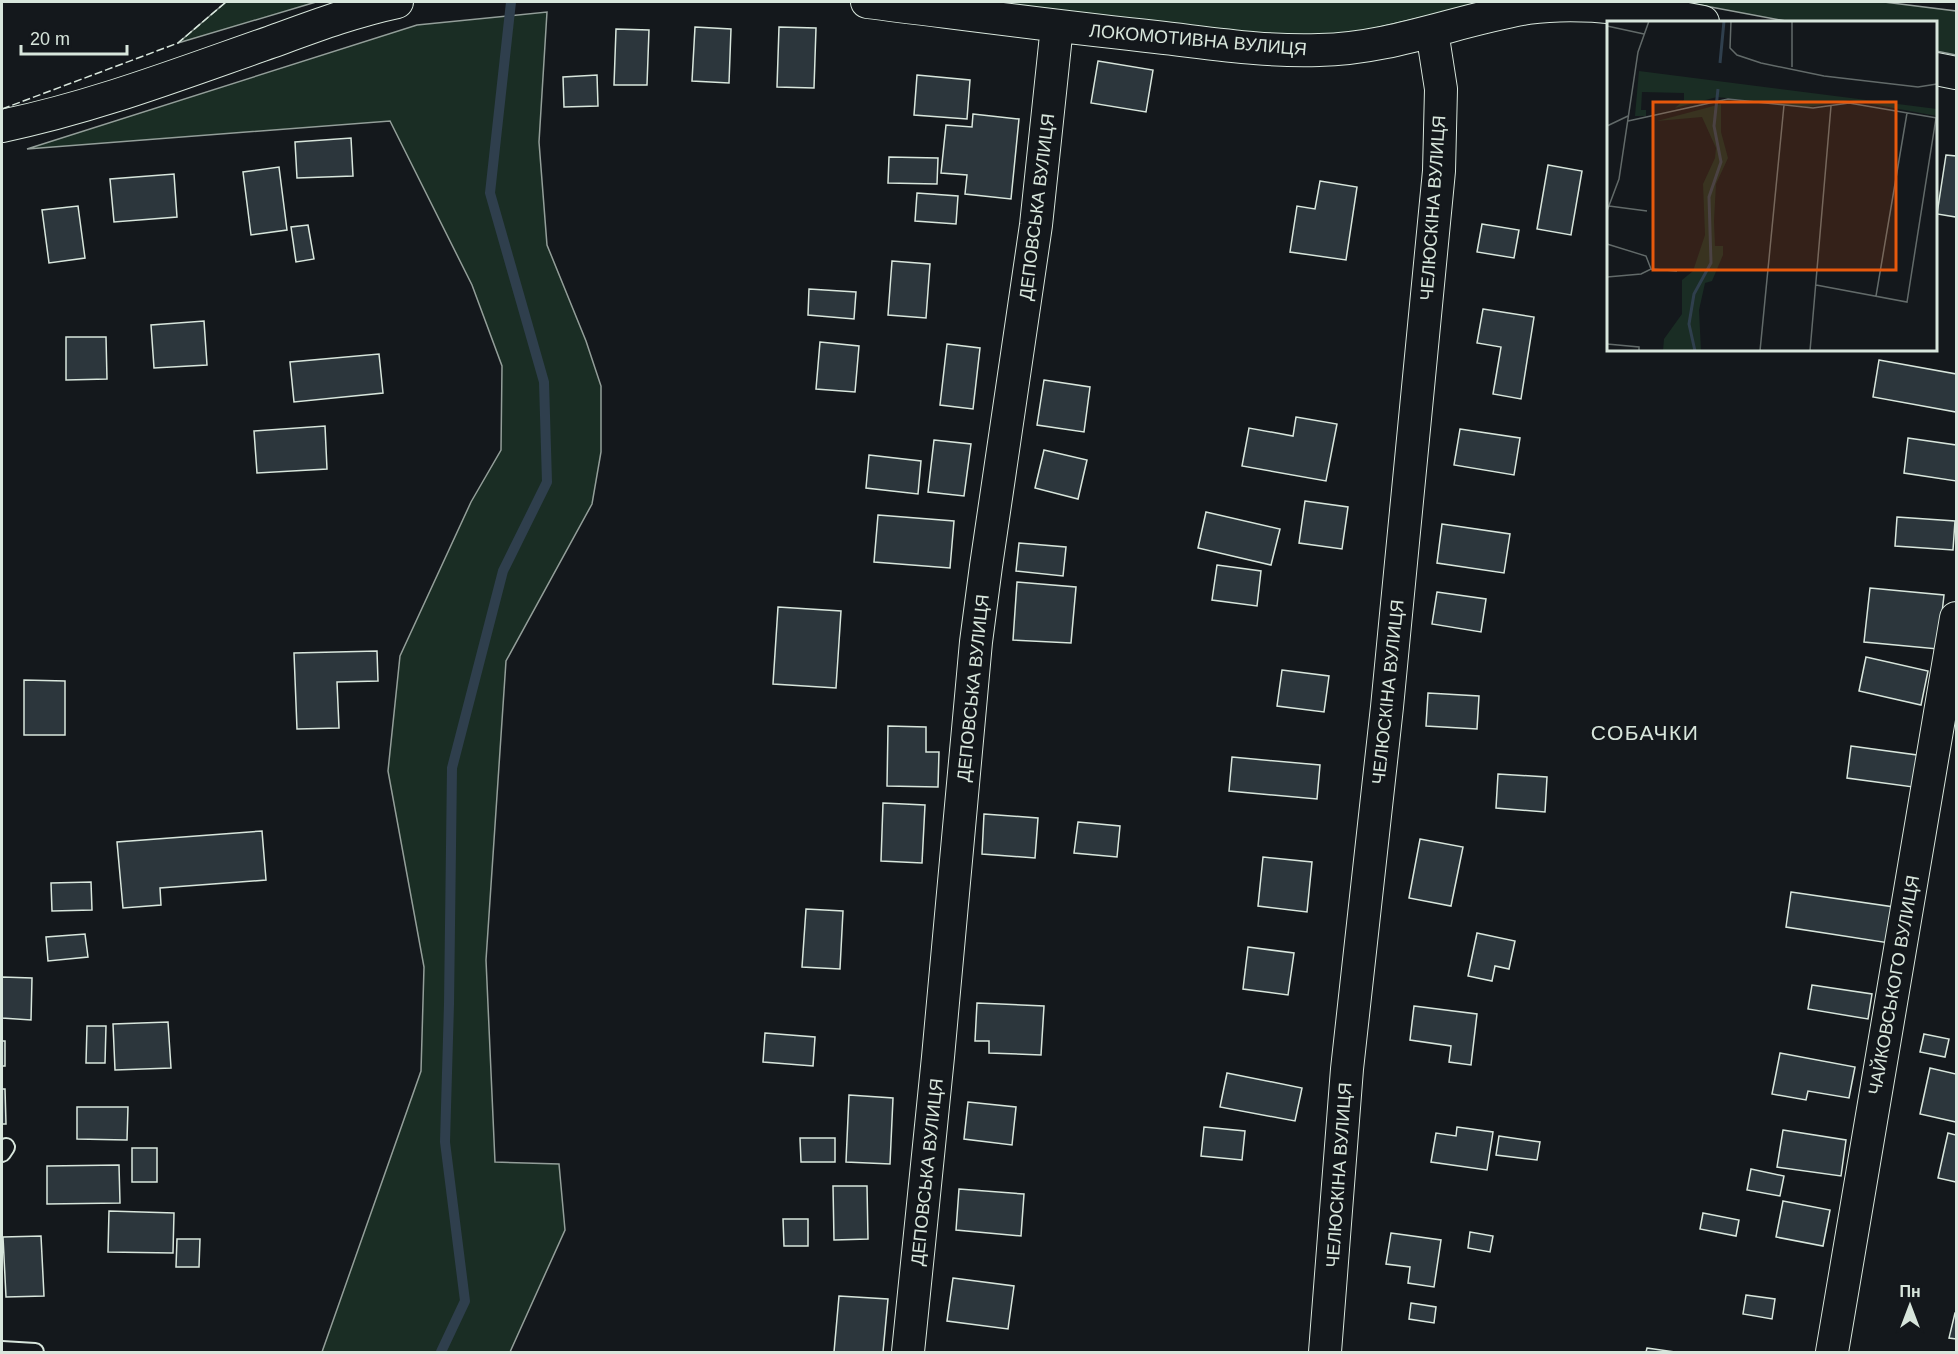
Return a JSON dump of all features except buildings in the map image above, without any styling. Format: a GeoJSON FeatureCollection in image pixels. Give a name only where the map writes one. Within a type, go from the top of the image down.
{"type":"FeatureCollection","features":[{"type":"Feature","properties":{"kind":"street"},"geometry":{"type":"LineString","coordinates":[[2,126],[39,119],[87,104],[347,15],[397,2]]}},
{"type":"Feature","properties":{"kind":"street","name":"ЛОКОМОТИВНА ВУЛИЦЯ"},"geometry":{"type":"LineString","coordinates":[[867,2],[1251,48],[1318,51],[1378,45],[1502,13],[1555,5],[1583,4],[1697,21]]}},
{"type":"Feature","properties":{"kind":"street","name":"ДЕПОВСЬКА ВУЛИЦЯ"},"geometry":{"type":"LineString","coordinates":[[908,1353],[976,642],[1036,225],[1057,26]]}},
{"type":"Feature","properties":{"kind":"street","name":"ЧЕЛЮСКІНА ВУЛИЦЯ"},"geometry":{"type":"LineString","coordinates":[[1325,1353],[1347,1069],[1387,707],[1438,171],[1441,89],[1432,31]]}},
{"type":"Feature","properties":{"kind":"street"},"geometry":{"type":"LineString","coordinates":[[1937,69],[1956,73]]}},
{"type":"Feature","properties":{"kind":"street","name":"ЧАЙКОВСЬКОГО ВУЛИЦЯ"},"geometry":{"type":"LineString","coordinates":[[1832,1353],[1956,618]]}},
{"type":"Feature","properties":{"kind":"lane"},"geometry":{"type":"LineString","coordinates":[[2,1350],[35,1353]]}},
{"type":"Feature","properties":{"kind":"green space"},"geometry":{"type":"Polygon","coordinates":[[[226,2],[316,2],[178,43],[226,2]]]}},
{"type":"Feature","properties":{"kind":"green space"},"geometry":{"type":"Polygon","coordinates":[[[994,2],[1488,2],[1341,36],[1248,36],[994,2]]]}},
{"type":"Feature","properties":{"kind":"green space"},"geometry":{"type":"Polygon","coordinates":[[[1684,2],[1884,2],[1956,11],[1956,55],[1937,51],[1937,21],[1786,21],[1684,2]]]}},
{"type":"Feature","properties":{"kind":"green space"},"geometry":{"type":"Polygon","coordinates":[[[547,12],[539,142],[547,245],[586,341],[601,386],[601,452],[592,504],[506,661],[486,960],[495,1162],[559,1164],[565,1230],[510,1352],[322,1352],[421,1071],[424,967],[388,771],[400,656],[471,502],[501,450],[502,366],[472,285],[390,121],[27,149],[417,25],[547,12]]]}},
{"type":"Feature","properties":{"kind":"waterway"},"geometry":{"type":"LineString","coordinates":[[441,1352],[465,1301],[445,1142],[452,768],[503,571],[547,482],[544,382],[490,193],[511,2]]}},
{"type":"Feature","properties":{"kind":"fence"},"geometry":{"type":"LineString","coordinates":[[2,109],[178,43],[226,2]]}},
{"type":"Feature","properties":{"kind":"district","name":"СОБАЧКИ"},"geometry":{"type":"Point","coordinates":[1645,732]}}]}
